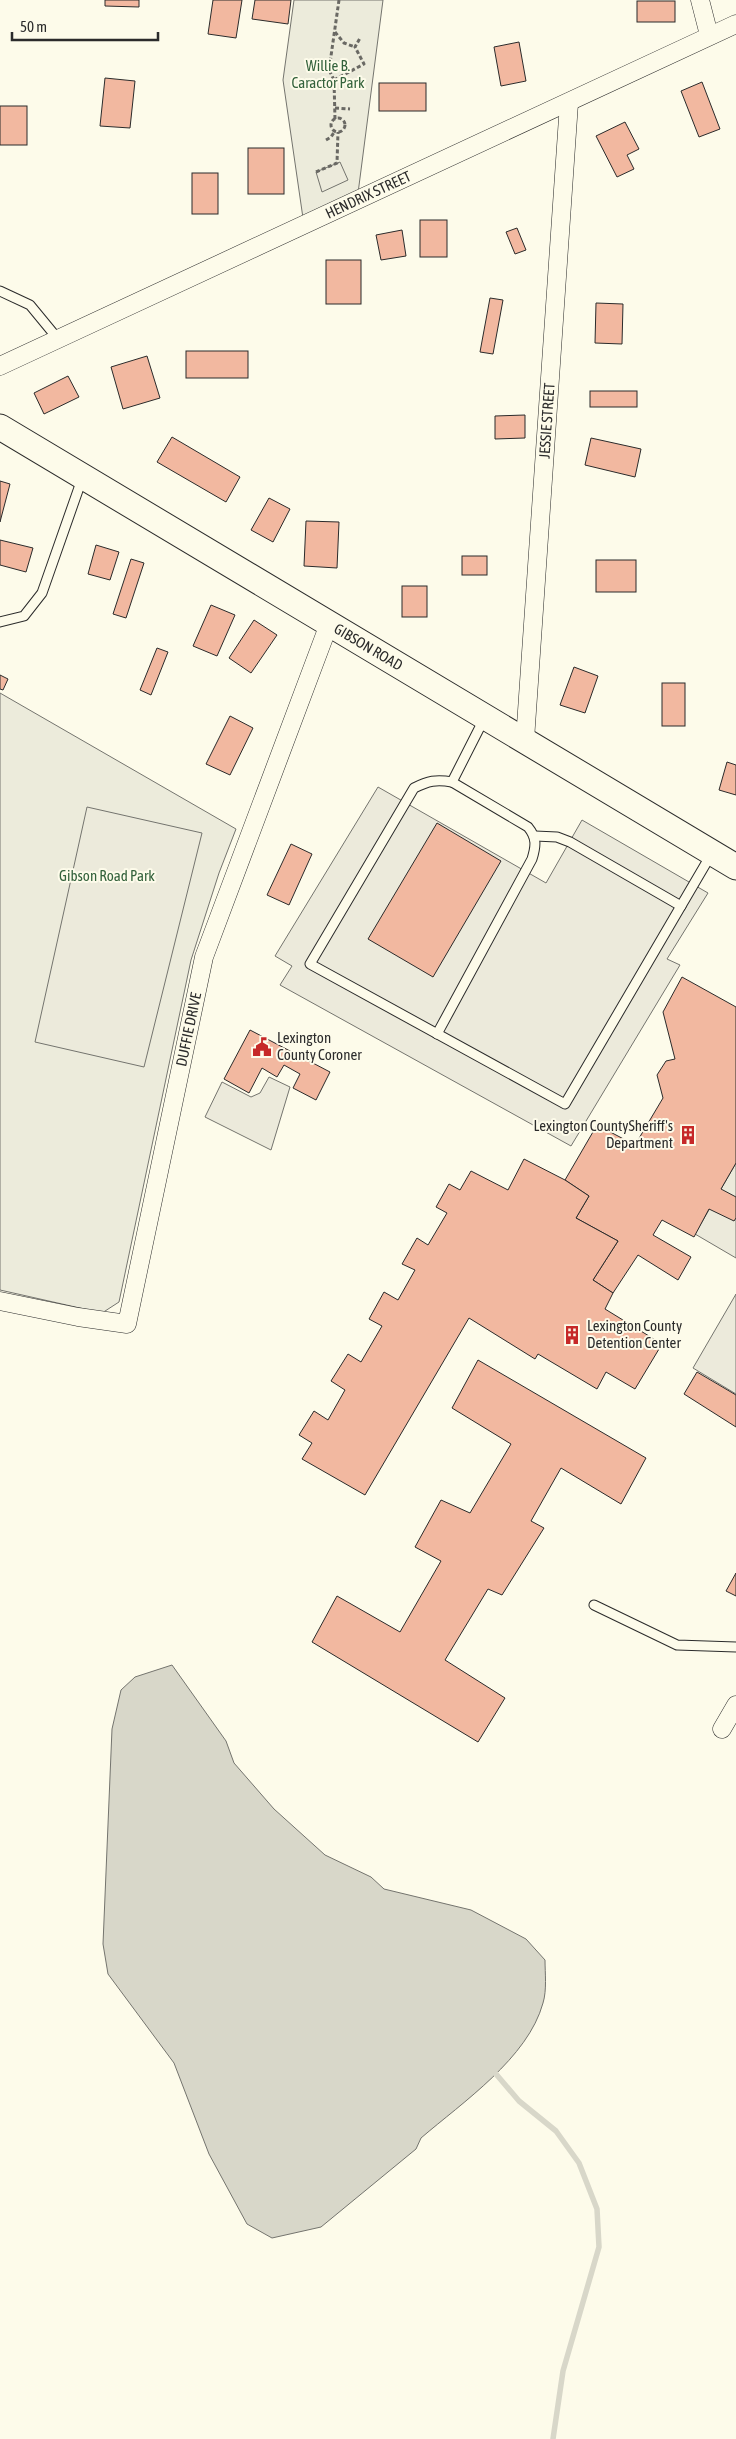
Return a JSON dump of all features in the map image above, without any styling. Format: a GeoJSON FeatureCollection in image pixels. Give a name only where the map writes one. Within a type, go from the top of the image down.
{"type":"FeatureCollection","features":[{"type":"Feature","properties":{"kind":"street"},"geometry":{"type":"LineString","coordinates":[[700,0],[709,35]]}},
{"type":"Feature","properties":{"kind":"street","name":"HENDRIX STREET"},"geometry":{"type":"LineString","coordinates":[[0,366],[736,24]]}},
{"type":"Feature","properties":{"kind":"street","name":"JESSIE STREET"},"geometry":{"type":"LineString","coordinates":[[525,740],[569,102]]}},
{"type":"Feature","properties":{"kind":"street","name":"GIBSON ROAD"},"geometry":{"type":"LineString","coordinates":[[0,427],[736,867]]}},
{"type":"Feature","properties":{"kind":"street","name":"DUFFIE DRIVE"},"geometry":{"type":"LineString","coordinates":[[0,1301],[78,1317],[127,1324],[204,957],[329,624]]}},
{"type":"Feature","properties":{"kind":"street"},"geometry":{"type":"LineString","coordinates":[[722,1729],[736,1705]]}},
{"type":"Feature","properties":{"kind":"lane"},"geometry":{"type":"LineString","coordinates":[[0,291],[30,305],[58,339]]}},
{"type":"Feature","properties":{"kind":"lane"},"geometry":{"type":"LineString","coordinates":[[0,622],[24,616],[42,593],[84,477]]}},
{"type":"Feature","properties":{"kind":"lane"},"geometry":{"type":"LineString","coordinates":[[452,782],[486,717]]}},
{"type":"Feature","properties":{"kind":"lane"},"geometry":{"type":"LineString","coordinates":[[437,1034],[532,859],[536,847],[535,836],[528,827],[452,782],[427,781],[414,788],[310,964],[437,1034],[565,1104],[712,852]]}},
{"type":"Feature","properties":{"kind":"lane"},"geometry":{"type":"LineString","coordinates":[[535,836],[556,837],[570,842],[681,906]]}},
{"type":"Feature","properties":{"kind":"lane"},"geometry":{"type":"LineString","coordinates":[[594,1605],[677,1645],[736,1647]]}},
{"type":"Feature","properties":{"kind":"path"},"geometry":{"type":"LineString","coordinates":[[316,172],[337,163],[336,132],[331,124],[335,119],[334,80],[329,70],[339,0]]}},
{"type":"Feature","properties":{"kind":"path"},"geometry":{"type":"LineString","coordinates":[[334,31],[344,43],[356,47],[364,64],[334,80]]}},
{"type":"Feature","properties":{"kind":"path"},"geometry":{"type":"LineString","coordinates":[[356,47],[360,38]]}},
{"type":"Feature","properties":{"kind":"path"},"geometry":{"type":"LineString","coordinates":[[335,108],[350,109]]}},
{"type":"Feature","properties":{"kind":"path"},"geometry":{"type":"LineString","coordinates":[[326,140],[342,130],[345,124],[341,119],[335,119]]}},
{"type":"Feature","properties":{"kind":"green space","name":"Willie B. Caractor Park"},"geometry":{"type":"Polygon","coordinates":[[[294,0],[383,0],[357,201],[304,225],[283,80],[294,0]]]}},
{"type":"Feature","properties":{"kind":"green space","name":"Gibson Road Park"},"geometry":{"type":"Polygon","coordinates":[[[0,693],[236,829],[219,873],[191,960],[119,1302],[102,1313],[0,1290],[0,693]]]}},
{"type":"Feature","properties":{"kind":"shaded area"},"geometry":{"type":"Polygon","coordinates":[[[340,162],[348,180],[322,192],[316,172],[340,162]]]}},
{"type":"Feature","properties":{"kind":"shaded area"},"geometry":{"type":"Polygon","coordinates":[[[378,787],[546,883],[582,820],[708,893],[667,959],[680,965],[571,1146],[280,985],[292,966],[275,956],[378,787]]]}},
{"type":"Feature","properties":{"kind":"shaded area"},"geometry":{"type":"Polygon","coordinates":[[[87,807],[202,833],[144,1067],[35,1042],[87,807]]]}},
{"type":"Feature","properties":{"kind":"shaded area"},"geometry":{"type":"Polygon","coordinates":[[[269,1077],[290,1087],[271,1150],[205,1117],[222,1082],[251,1097],[260,1093],[269,1077]]]}},
{"type":"Feature","properties":{"kind":"shaded area"},"geometry":{"type":"Polygon","coordinates":[[[736,1163],[736,1258],[695,1234],[736,1163]]]}},
{"type":"Feature","properties":{"kind":"shaded area"},"geometry":{"type":"Polygon","coordinates":[[[736,1294],[736,1394],[693,1368],[736,1294]]]}},
{"type":"Feature","properties":{"kind":"shaded area"},"geometry":{"type":"Polygon","coordinates":[[[172,1665],[226,1741],[234,1763],[274,1809],[325,1855],[371,1877],[384,1889],[471,1910],[526,1939],[545,1960],[544,1998],[535,2023],[524,2042],[492,2078],[421,2138],[416,2149],[321,2227],[272,2238],[247,2224],[209,2154],[174,2063],[108,1974],[103,1944],[112,1729],[121,1690],[135,1677],[172,1665]]]}},
{"type":"Feature","properties":{"kind":"building"},"geometry":{"type":"Polygon","coordinates":[[[105,0],[139,0],[139,7],[105,6],[105,0]]]}},
{"type":"Feature","properties":{"kind":"building"},"geometry":{"type":"Polygon","coordinates":[[[213,0],[242,0],[236,38],[208,34],[213,0]]]}},
{"type":"Feature","properties":{"kind":"building"},"geometry":{"type":"Polygon","coordinates":[[[255,0],[291,0],[288,24],[252,19],[255,0]]]}},
{"type":"Feature","properties":{"kind":"building"},"geometry":{"type":"Polygon","coordinates":[[[637,1],[675,1],[675,22],[637,22],[637,1]]]}},
{"type":"Feature","properties":{"kind":"building"},"geometry":{"type":"Polygon","coordinates":[[[519,42],[526,81],[501,86],[494,47],[519,42]]]}},
{"type":"Feature","properties":{"kind":"building"},"geometry":{"type":"Polygon","coordinates":[[[105,78],[135,81],[130,128],[100,126],[105,78]]]}},
{"type":"Feature","properties":{"kind":"building"},"geometry":{"type":"Polygon","coordinates":[[[702,82],[720,129],[699,137],[681,91],[702,82]]]}},
{"type":"Feature","properties":{"kind":"building"},"geometry":{"type":"Polygon","coordinates":[[[379,83],[426,83],[426,111],[379,111],[379,83]]]}},
{"type":"Feature","properties":{"kind":"building"},"geometry":{"type":"Polygon","coordinates":[[[0,106],[27,106],[27,145],[0,145],[0,106]]]}},
{"type":"Feature","properties":{"kind":"building"},"geometry":{"type":"Polygon","coordinates":[[[625,122],[639,149],[627,155],[634,169],[617,177],[596,136],[625,122]]]}},
{"type":"Feature","properties":{"kind":"building"},"geometry":{"type":"Polygon","coordinates":[[[248,148],[284,148],[284,194],[248,194],[248,148]]]}},
{"type":"Feature","properties":{"kind":"building"},"geometry":{"type":"Polygon","coordinates":[[[192,173],[218,173],[218,214],[192,214],[192,173]]]}},
{"type":"Feature","properties":{"kind":"building"},"geometry":{"type":"Polygon","coordinates":[[[420,220],[447,220],[447,257],[420,257],[420,220]]]}},
{"type":"Feature","properties":{"kind":"building"},"geometry":{"type":"Polygon","coordinates":[[[517,228],[526,250],[515,254],[506,232],[517,228]]]}},
{"type":"Feature","properties":{"kind":"building"},"geometry":{"type":"Polygon","coordinates":[[[402,230],[406,256],[381,260],[376,235],[402,230]]]}},
{"type":"Feature","properties":{"kind":"building"},"geometry":{"type":"Polygon","coordinates":[[[326,260],[361,260],[361,304],[326,304],[326,260]]]}},
{"type":"Feature","properties":{"kind":"building"},"geometry":{"type":"Polygon","coordinates":[[[490,298],[503,300],[493,354],[480,352],[490,298]]]}},
{"type":"Feature","properties":{"kind":"building"},"geometry":{"type":"Polygon","coordinates":[[[596,303],[623,304],[622,344],[595,343],[596,303]]]}},
{"type":"Feature","properties":{"kind":"building"},"geometry":{"type":"Polygon","coordinates":[[[186,351],[248,351],[248,378],[186,378],[186,351]]]}},
{"type":"Feature","properties":{"kind":"building"},"geometry":{"type":"Polygon","coordinates":[[[147,356],[160,398],[123,409],[111,367],[147,356]]]}},
{"type":"Feature","properties":{"kind":"building"},"geometry":{"type":"Polygon","coordinates":[[[68,376],[79,397],[44,414],[34,393],[68,376]]]}},
{"type":"Feature","properties":{"kind":"building"},"geometry":{"type":"Polygon","coordinates":[[[590,391],[637,391],[637,407],[590,407],[590,391]]]}},
{"type":"Feature","properties":{"kind":"building"},"geometry":{"type":"Polygon","coordinates":[[[525,415],[525,438],[495,439],[495,416],[525,415]]]}},
{"type":"Feature","properties":{"kind":"building"},"geometry":{"type":"Polygon","coordinates":[[[172,437],[240,477],[226,502],[157,462],[172,437]]]}},
{"type":"Feature","properties":{"kind":"building"},"geometry":{"type":"Polygon","coordinates":[[[591,438],[641,449],[635,477],[585,465],[591,438]]]}},
{"type":"Feature","properties":{"kind":"building"},"geometry":{"type":"Polygon","coordinates":[[[0,481],[10,484],[0,522],[0,481]]]}},
{"type":"Feature","properties":{"kind":"building"},"geometry":{"type":"Polygon","coordinates":[[[269,498],[290,509],[273,542],[251,530],[269,498]]]}},
{"type":"Feature","properties":{"kind":"building"},"geometry":{"type":"Polygon","coordinates":[[[306,521],[339,522],[337,568],[304,566],[306,521]]]}},
{"type":"Feature","properties":{"kind":"building"},"geometry":{"type":"Polygon","coordinates":[[[0,540],[33,548],[26,572],[0,565],[0,540]]]}},
{"type":"Feature","properties":{"kind":"building"},"geometry":{"type":"Polygon","coordinates":[[[96,545],[119,552],[110,580],[88,574],[96,545]]]}},
{"type":"Feature","properties":{"kind":"building"},"geometry":{"type":"Polygon","coordinates":[[[462,556],[487,556],[487,575],[462,575],[462,556]]]}},
{"type":"Feature","properties":{"kind":"building"},"geometry":{"type":"Polygon","coordinates":[[[131,559],[144,563],[126,618],[113,614],[131,559]]]}},
{"type":"Feature","properties":{"kind":"building"},"geometry":{"type":"Polygon","coordinates":[[[596,560],[636,560],[636,592],[596,592],[596,560]]]}},
{"type":"Feature","properties":{"kind":"building"},"geometry":{"type":"Polygon","coordinates":[[[402,586],[427,586],[427,617],[402,617],[402,586]]]}},
{"type":"Feature","properties":{"kind":"building"},"geometry":{"type":"Polygon","coordinates":[[[211,605],[235,615],[217,656],[193,646],[211,605]]]}},
{"type":"Feature","properties":{"kind":"building"},"geometry":{"type":"Polygon","coordinates":[[[254,620],[277,635],[251,673],[229,658],[254,620]]]}},
{"type":"Feature","properties":{"kind":"building"},"geometry":{"type":"Polygon","coordinates":[[[157,648],[168,652],[151,695],[140,690],[157,648]]]}},
{"type":"Feature","properties":{"kind":"building"},"geometry":{"type":"Polygon","coordinates":[[[574,667],[598,676],[585,713],[560,705],[574,667]]]}},
{"type":"Feature","properties":{"kind":"building"},"geometry":{"type":"Polygon","coordinates":[[[0,675],[8,679],[3,690],[0,689],[0,675]]]}},
{"type":"Feature","properties":{"kind":"building"},"geometry":{"type":"Polygon","coordinates":[[[662,683],[685,683],[685,726],[662,726],[662,683]]]}},
{"type":"Feature","properties":{"kind":"building"},"geometry":{"type":"Polygon","coordinates":[[[230,716],[253,728],[230,775],[206,764],[230,716]]]}},
{"type":"Feature","properties":{"kind":"building"},"geometry":{"type":"Polygon","coordinates":[[[727,762],[736,765],[736,795],[719,790],[727,762]]]}},
{"type":"Feature","properties":{"kind":"building"},"geometry":{"type":"Polygon","coordinates":[[[437,823],[501,861],[433,977],[368,939],[437,823]]]}},
{"type":"Feature","properties":{"kind":"building"},"geometry":{"type":"Polygon","coordinates":[[[291,844],[312,854],[289,905],[267,895],[291,844]]]}},
{"type":"Feature","properties":{"kind":"building","name":"Lexington CountySheriff's Department"},"geometry":{"type":"Polygon","coordinates":[[[682,977],[736,1007],[736,1163],[721,1189],[736,1197],[736,1218],[734,1221],[709,1209],[694,1237],[662,1220],[653,1235],[691,1257],[678,1280],[638,1255],[613,1293],[593,1280],[618,1241],[576,1218],[589,1196],[565,1180],[597,1125],[635,1145],[663,1098],[657,1075],[666,1061],[675,1059],[663,1012],[682,977]]]}},
{"type":"Feature","properties":{"kind":"building","name":"Lexington County Coroner"},"geometry":{"type":"Polygon","coordinates":[[[250,1030],[330,1072],[316,1100],[293,1088],[300,1074],[284,1065],[277,1077],[262,1068],[249,1093],[224,1079],[250,1030]]]}},
{"type":"Feature","properties":{"kind":"building","name":"Lexington County Detention Center"},"geometry":{"type":"Polygon","coordinates":[[[524,1159],[565,1180],[589,1196],[576,1218],[618,1241],[593,1280],[613,1293],[605,1309],[662,1344],[635,1389],[606,1372],[597,1389],[538,1354],[535,1359],[469,1318],[365,1495],[302,1459],[312,1443],[299,1435],[314,1411],[328,1420],[345,1390],[331,1381],[348,1354],[361,1362],[382,1326],[369,1319],[384,1292],[398,1300],[415,1270],[402,1264],[417,1238],[428,1245],[447,1213],[436,1207],[449,1184],[460,1190],[471,1171],[508,1190],[524,1159]]]}},
{"type":"Feature","properties":{"kind":"building"},"geometry":{"type":"Polygon","coordinates":[[[478,1360],[646,1458],[621,1504],[561,1468],[531,1521],[544,1528],[502,1595],[488,1589],[445,1660],[505,1698],[478,1742],[312,1642],[337,1596],[400,1632],[441,1561],[415,1547],[441,1500],[470,1513],[511,1444],[452,1408],[478,1360]]]}},
{"type":"Feature","properties":{"kind":"building"},"geometry":{"type":"Polygon","coordinates":[[[697,1372],[736,1395],[736,1427],[684,1394],[697,1372]]]}},
{"type":"Feature","properties":{"kind":"building"},"geometry":{"type":"Polygon","coordinates":[[[736,1573],[736,1596],[726,1591],[736,1573]]]}},
{"type":"Feature","properties":{"kind":"waterway"},"geometry":{"type":"LineString","coordinates":[[496,2074],[519,2101],[556,2131],[579,2163],[597,2209],[599,2247],[563,2371],[553,2439]]}},
{"type":"Feature","properties":{"kind":"place","name":"Lexington County Coroner"},"geometry":{"type":"Point","coordinates":[262,1047]}},
{"type":"Feature","properties":{"kind":"place","name":"Lexington CountySheriff's Department"},"geometry":{"type":"Point","coordinates":[688,1135]}},
{"type":"Feature","properties":{"kind":"place","name":"Lexington County Detention Center"},"geometry":{"type":"Point","coordinates":[572,1335]}}]}
